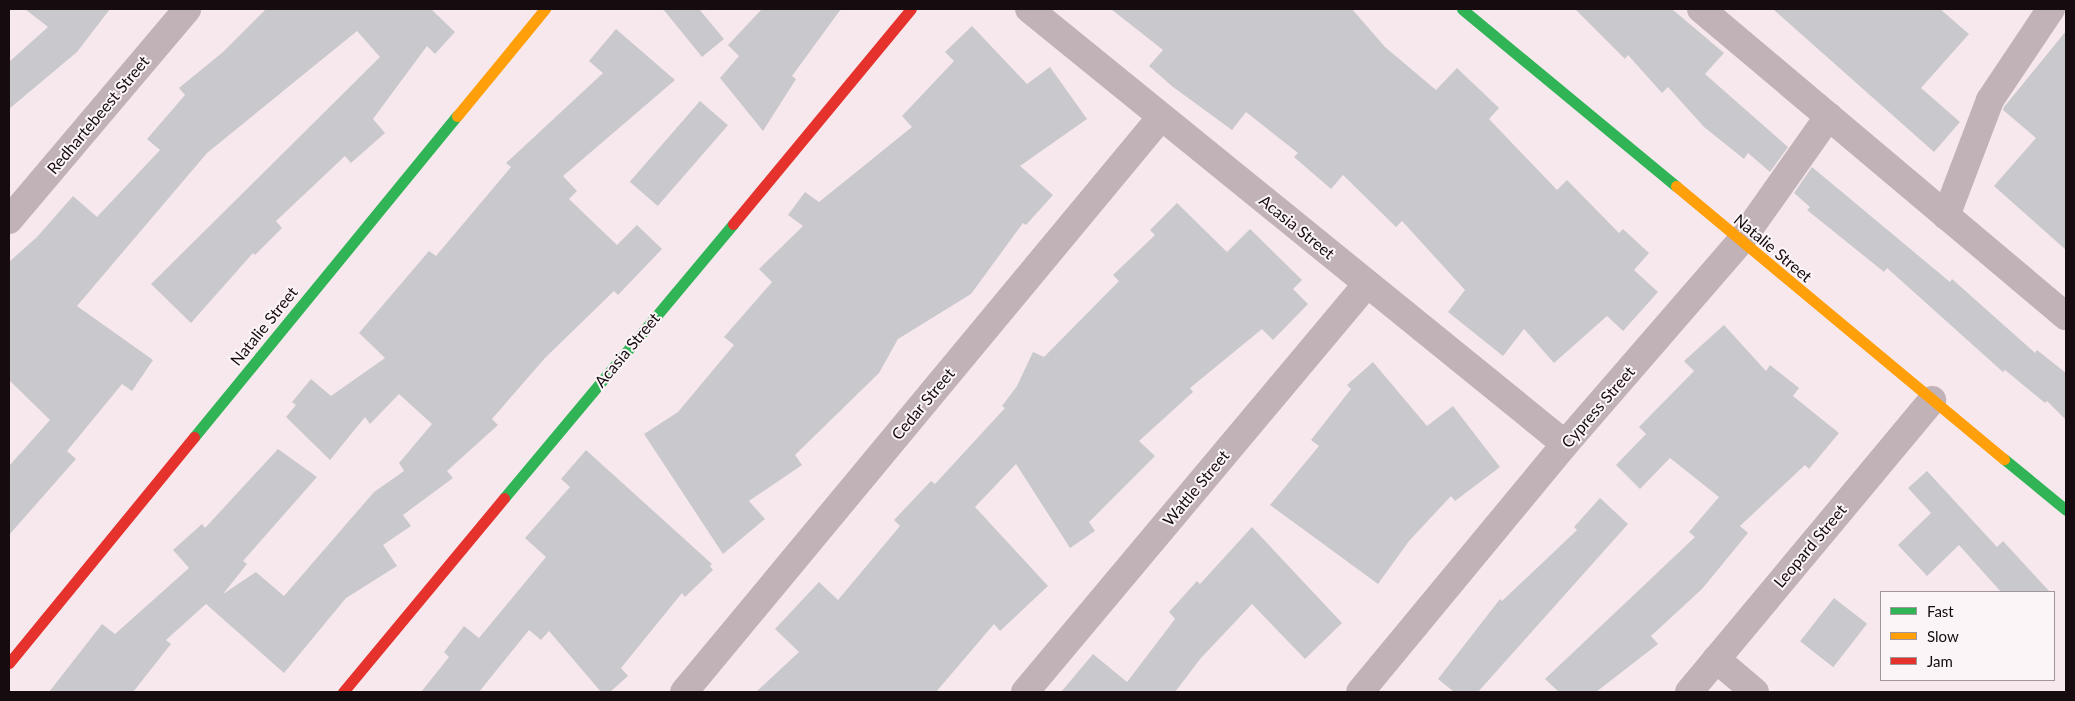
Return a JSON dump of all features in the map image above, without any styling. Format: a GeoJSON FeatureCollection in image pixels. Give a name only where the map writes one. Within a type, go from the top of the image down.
{"type":"FeatureCollection","features":[{"type":"Feature","properties":{"kind":"street","name":"Natalie Street"},"geometry":{"type":"LineString","coordinates":[[9,663],[545,9]]}},
{"type":"Feature","properties":{"kind":"street","name":"Acasia Street"},"geometry":{"type":"LineString","coordinates":[[343,692],[911,9]]}},
{"type":"Feature","properties":{"kind":"street","name":"Acasia Street"},"geometry":{"type":"LineString","coordinates":[[1029,9],[1565,444]]}},
{"type":"Feature","properties":{"kind":"street","name":"Natalie Street"},"geometry":{"type":"LineString","coordinates":[[1462,9],[1740,242],[2066,510]]}},
{"type":"Feature","properties":{"kind":"street"},"geometry":{"type":"LineString","coordinates":[[1701,9],[2066,316]]}},
{"type":"Feature","properties":{"kind":"street"},"geometry":{"type":"LineString","coordinates":[[1946,216],[1990,100],[2051,9]]}},
{"type":"Feature","properties":{"kind":"street","name":"Redhartebeest Street"},"geometry":{"type":"LineString","coordinates":[[9,220],[178,12]]}},
{"type":"Feature","properties":{"kind":"street","name":"Cypress Street"},"geometry":{"type":"LineString","coordinates":[[1360,692],[1565,444],[1740,242],[1829,116]]}},
{"type":"Feature","properties":{"kind":"street","name":"Cedar Street"},"geometry":{"type":"LineString","coordinates":[[684,692],[1161,117]]}},
{"type":"Feature","properties":{"kind":"street","name":"Wattle Street"},"geometry":{"type":"LineString","coordinates":[[1025,692],[1367,284]]}},
{"type":"Feature","properties":{"kind":"street","name":"Leopard Street"},"geometry":{"type":"LineString","coordinates":[[1689,692],[1932,400]]}},
{"type":"Feature","properties":{"kind":"street"},"geometry":{"type":"LineString","coordinates":[[1716,660],[1755,692]]}},
{"type":"Feature","properties":{"kind":"building"},"geometry":{"type":"Polygon","coordinates":[[[25,9],[110,9],[77,52],[9,109],[9,62],[48,27],[25,9]]]}},
{"type":"Feature","properties":{"kind":"building"},"geometry":{"type":"Polygon","coordinates":[[[266,9],[431,9],[455,32],[435,54],[427,46],[373,119],[385,133],[351,163],[345,156],[276,221],[282,228],[255,255],[253,253],[191,323],[151,284],[380,57],[357,31],[207,153],[77,306],[153,360],[132,391],[122,384],[67,451],[76,459],[9,535],[9,466],[50,420],[9,380],[9,262],[37,237],[73,196],[97,217],[160,150],[147,139],[185,95],[179,88],[223,52],[266,9]]]}},
{"type":"Feature","properties":{"kind":"building"},"geometry":{"type":"Polygon","coordinates":[[[663,9],[699,9],[724,39],[702,57],[663,9]]]}},
{"type":"Feature","properties":{"kind":"building"},"geometry":{"type":"Polygon","coordinates":[[[762,9],[841,9],[792,76],[796,79],[763,131],[720,78],[739,56],[728,45],[762,9]]]}},
{"type":"Feature","properties":{"kind":"building"},"geometry":{"type":"Polygon","coordinates":[[[1111,9],[1352,9],[1385,47],[1436,90],[1457,68],[1499,108],[1489,119],[1557,190],[1567,180],[1619,233],[1623,229],[1649,253],[1634,270],[1658,292],[1623,331],[1607,316],[1554,363],[1524,329],[1503,356],[1448,312],[1465,290],[1402,221],[1396,227],[1343,175],[1331,189],[1294,157],[1298,153],[1246,112],[1232,130],[1173,87],[1149,66],[1163,50],[1111,9]]]}},
{"type":"Feature","properties":{"kind":"building"},"geometry":{"type":"Polygon","coordinates":[[[1575,9],[1672,9],[1724,53],[1705,74],[1788,147],[1770,172],[1748,153],[1744,159],[1704,127],[1668,87],[1662,93],[1628,55],[1625,59],[1575,9]]]}},
{"type":"Feature","properties":{"kind":"building"},"geometry":{"type":"Polygon","coordinates":[[[1773,9],[1940,9],[1969,34],[1921,88],[1960,122],[1934,152],[1773,9]]]}},
{"type":"Feature","properties":{"kind":"building"},"geometry":{"type":"Polygon","coordinates":[[[972,26],[1027,84],[1050,67],[1087,119],[1020,166],[1053,195],[1026,225],[1023,223],[971,294],[898,339],[879,373],[795,455],[802,465],[749,501],[765,519],[723,554],[644,434],[678,412],[734,345],[724,337],[772,282],[759,269],[803,226],[788,215],[805,192],[819,202],[912,127],[902,116],[954,61],[945,52],[972,26]]]}},
{"type":"Feature","properties":{"kind":"building"},"geometry":{"type":"Polygon","coordinates":[[[616,29],[675,80],[563,176],[577,191],[569,199],[617,245],[637,225],[662,249],[618,295],[614,291],[545,358],[492,419],[498,425],[447,471],[453,478],[403,515],[411,526],[383,545],[397,566],[346,598],[284,673],[206,604],[166,640],[171,644],[133,692],[49,692],[102,624],[115,634],[189,568],[173,550],[202,524],[205,528],[278,449],[317,477],[243,561],[247,564],[223,594],[256,572],[284,596],[374,492],[404,471],[399,463],[432,424],[399,394],[370,424],[365,417],[330,460],[286,417],[296,405],[292,402],[311,379],[331,396],[385,358],[359,333],[429,251],[436,256],[511,167],[506,163],[603,73],[589,61],[616,29]]]}},
{"type":"Feature","properties":{"kind":"building"},"geometry":{"type":"Polygon","coordinates":[[[2066,31],[2066,250],[1994,186],[2036,138],[2003,110],[2004,107],[2066,31]]]}},
{"type":"Feature","properties":{"kind":"building"},"geometry":{"type":"Polygon","coordinates":[[[700,101],[728,125],[658,206],[630,182],[700,101]]]}},
{"type":"Feature","properties":{"kind":"building"},"geometry":{"type":"Polygon","coordinates":[[[1812,167],[1950,282],[1952,279],[2035,353],[2037,350],[2066,373],[2066,420],[2047,401],[2045,403],[2005,370],[2003,372],[1887,268],[1884,272],[1807,210],[1810,207],[1794,193],[1812,167]]]}},
{"type":"Feature","properties":{"kind":"building"},"geometry":{"type":"Polygon","coordinates":[[[1177,203],[1227,252],[1250,229],[1302,280],[1293,289],[1308,304],[1273,340],[1262,329],[1190,388],[1193,392],[1139,441],[1155,456],[1089,522],[1095,531],[1070,548],[1016,464],[975,507],[1048,586],[1000,631],[994,624],[936,692],[756,692],[799,652],[775,629],[819,582],[838,600],[900,526],[894,520],[931,481],[935,484],[1005,408],[1002,406],[1017,386],[1033,352],[1044,357],[1119,281],[1113,275],[1155,235],[1150,230],[1177,203]]]}},
{"type":"Feature","properties":{"kind":"building"},"geometry":{"type":"Polygon","coordinates":[[[1724,325],[1766,371],[1770,365],[1799,388],[1793,396],[1839,433],[1809,469],[1805,465],[1740,526],[1748,533],[1702,589],[1651,636],[1658,644],[1596,692],[1559,692],[1545,679],[1695,537],[1689,532],[1719,497],[1670,458],[1640,489],[1616,465],[1646,434],[1639,427],[1694,371],[1684,361],[1724,325]]]}},
{"type":"Feature","properties":{"kind":"building"},"geometry":{"type":"Polygon","coordinates":[[[1373,362],[1427,426],[1453,406],[1500,467],[1455,501],[1451,496],[1409,541],[1378,584],[1270,505],[1319,446],[1311,440],[1351,389],[1347,385],[1373,362]]]}},
{"type":"Feature","properties":{"kind":"building"},"geometry":{"type":"Polygon","coordinates":[[[586,450],[712,564],[710,566],[713,570],[685,597],[682,593],[621,668],[628,676],[610,692],[601,692],[549,631],[541,640],[529,630],[479,692],[421,692],[449,657],[444,652],[464,626],[479,638],[546,557],[525,538],[570,487],[561,479],[586,450]]]}},
{"type":"Feature","properties":{"kind":"building"},"geometry":{"type":"Polygon","coordinates":[[[1927,471],[1997,547],[2003,541],[2049,591],[2000,591],[1959,545],[1927,576],[1898,545],[1931,513],[1908,488],[1927,471]]]}},
{"type":"Feature","properties":{"kind":"building"},"geometry":{"type":"Polygon","coordinates":[[[1600,498],[1628,524],[1478,692],[1454,692],[1438,679],[1500,599],[1502,601],[1577,530],[1574,527],[1600,498]]]}},
{"type":"Feature","properties":{"kind":"building"},"geometry":{"type":"Polygon","coordinates":[[[1252,527],[1342,623],[1305,659],[1252,604],[1201,658],[1175,692],[1061,692],[1093,654],[1127,682],[1175,619],[1169,612],[1197,581],[1200,584],[1252,527]]]}},
{"type":"Feature","properties":{"kind":"building"},"geometry":{"type":"Polygon","coordinates":[[[1834,598],[1867,624],[1833,667],[1800,641],[1834,598]]]}},
{"type":"Feature","properties":{"kind":"traffic: fast"},"geometry":{"type":"LineString","coordinates":[[1462,9],[1676,186]]}},
{"type":"Feature","properties":{"kind":"traffic: fast"},"geometry":{"type":"LineString","coordinates":[[194,437],[457,116]]}},
{"type":"Feature","properties":{"kind":"traffic: fast"},"geometry":{"type":"LineString","coordinates":[[504,498],[733,224]]}},
{"type":"Feature","properties":{"kind":"traffic: fast"},"geometry":{"type":"LineString","coordinates":[[2004,459],[2066,510]]}},
{"type":"Feature","properties":{"kind":"traffic: slow"},"geometry":{"type":"LineString","coordinates":[[457,116],[545,9]]}},
{"type":"Feature","properties":{"kind":"traffic: slow"},"geometry":{"type":"LineString","coordinates":[[1676,186],[2004,459]]}},
{"type":"Feature","properties":{"kind":"traffic: jam"},"geometry":{"type":"LineString","coordinates":[[733,224],[911,9]]}},
{"type":"Feature","properties":{"kind":"traffic: jam"},"geometry":{"type":"LineString","coordinates":[[9,663],[194,437]]}},
{"type":"Feature","properties":{"kind":"traffic: jam"},"geometry":{"type":"LineString","coordinates":[[343,692],[504,498]]}}]}
